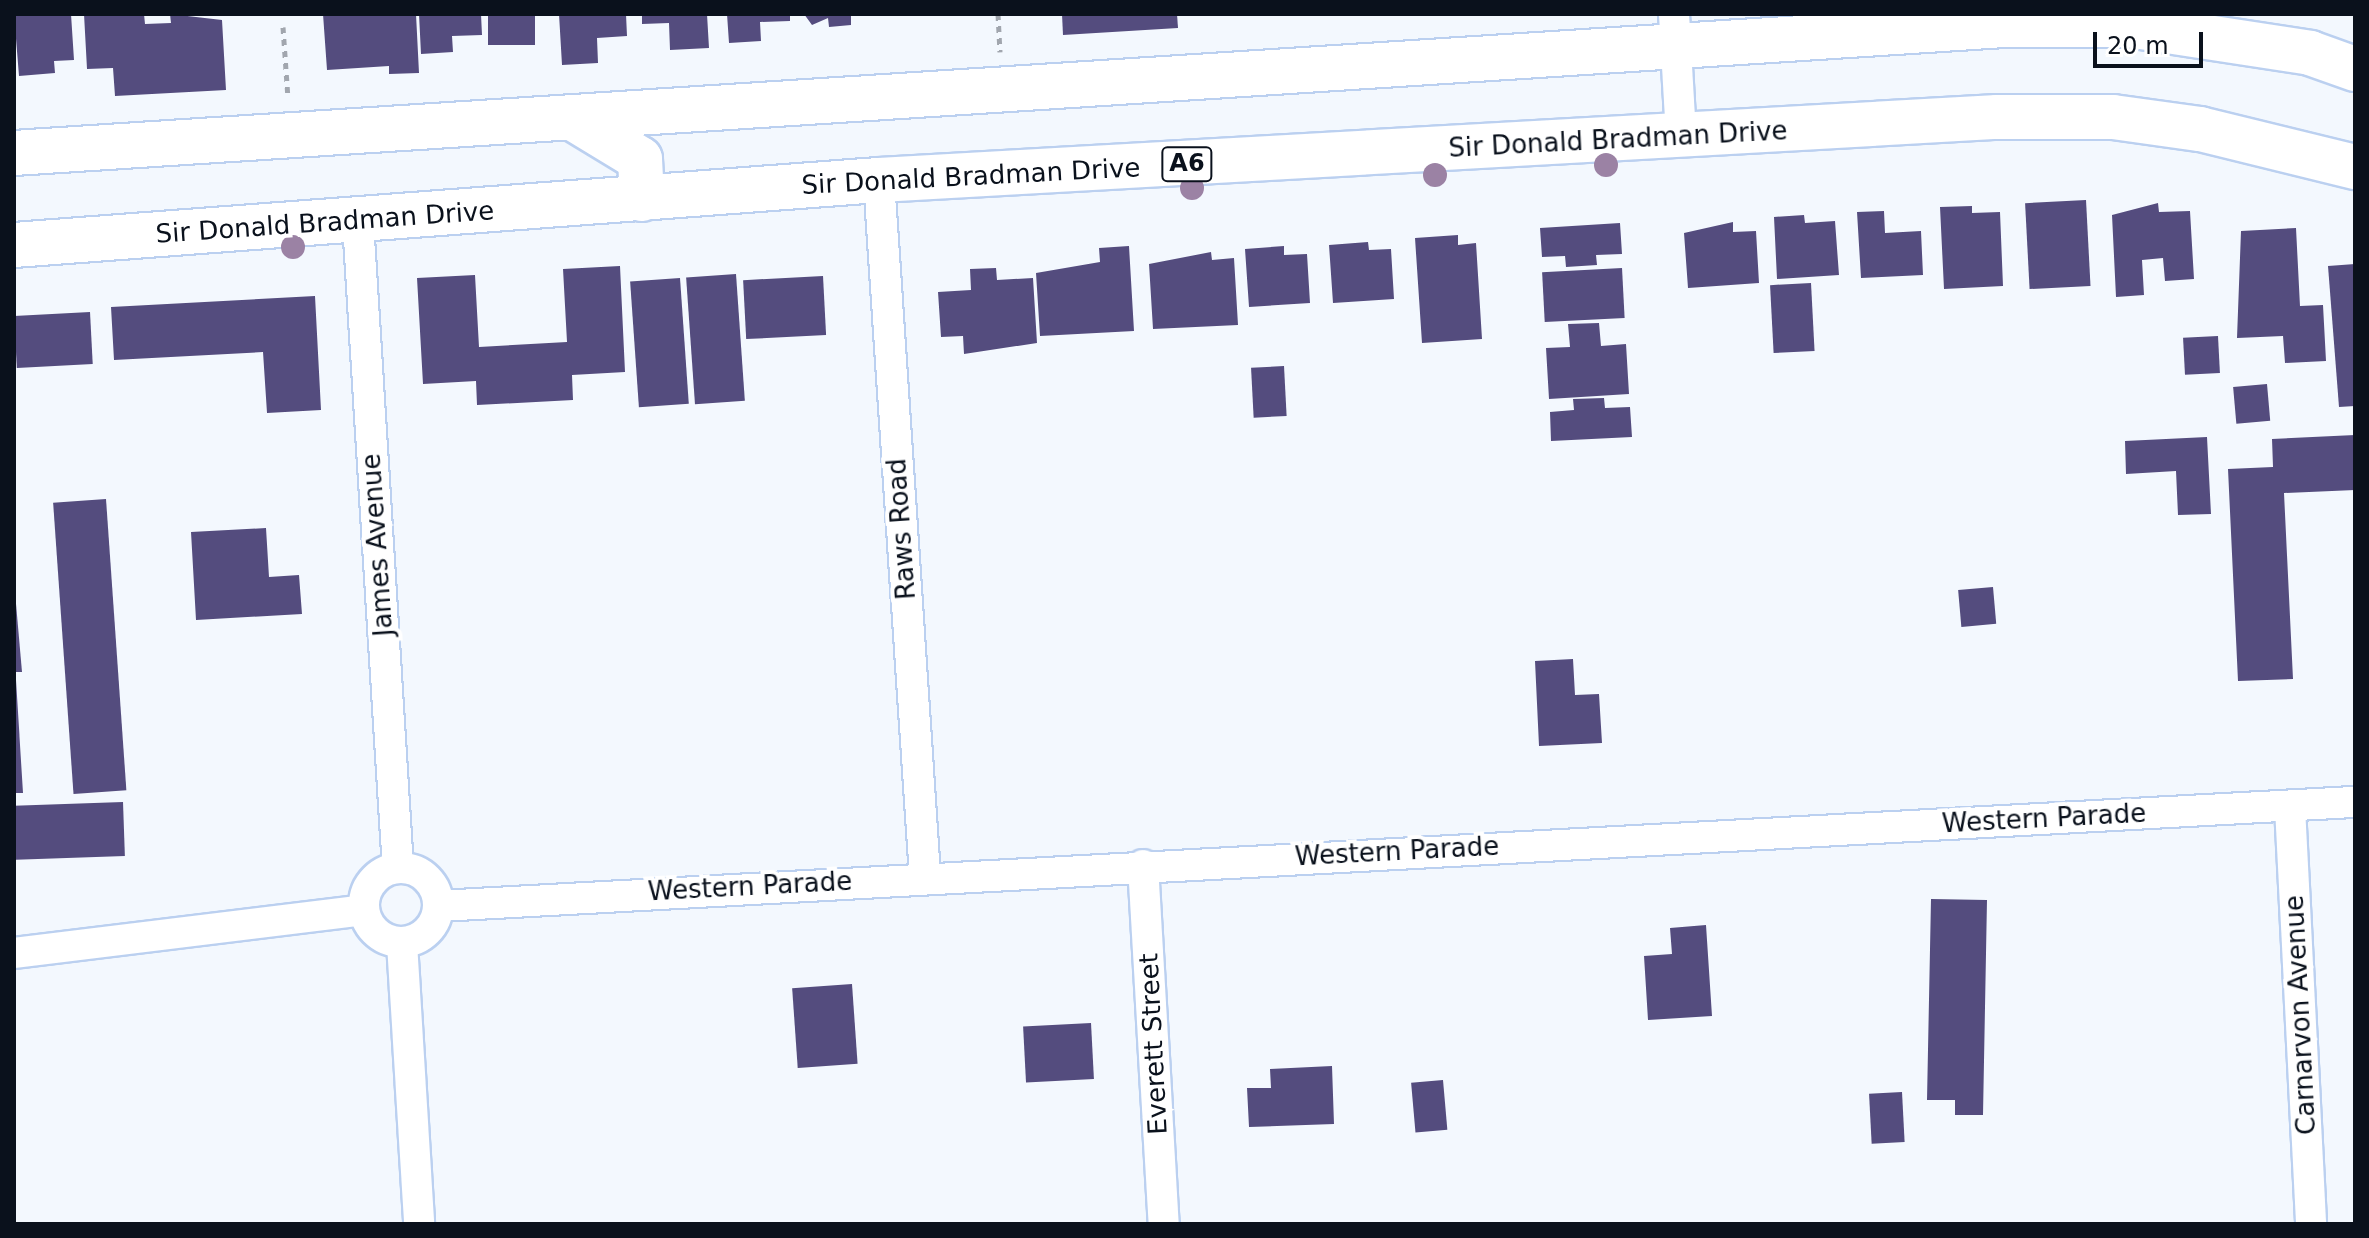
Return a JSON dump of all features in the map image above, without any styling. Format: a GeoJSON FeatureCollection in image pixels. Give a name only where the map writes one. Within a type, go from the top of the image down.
{"type":"FeatureCollection","features":[{"type":"Feature","properties":{"kind":"main road"},"geometry":{"type":"LineString","coordinates":[[14,153],[574,119],[1674,29],[2220,26],[2355,69]]}},
{"type":"Feature","properties":{"kind":"main road","name":"Sir Donald Bradman Drive"},"geometry":{"type":"LineString","coordinates":[[14,245],[358,222],[879,180],[2113,117],[2296,147],[2355,167]]}},
{"type":"Feature","properties":{"kind":"main road"},"geometry":{"type":"LineString","coordinates":[[574,119],[640,159],[642,199]]}},
{"type":"Feature","properties":{"kind":"street"},"geometry":{"type":"LineString","coordinates":[[1674,29],[1681,137]]}},
{"type":"Feature","properties":{"kind":"street","name":"Raws Road"},"geometry":{"type":"LineString","coordinates":[[879,180],[925,877]]}},
{"type":"Feature","properties":{"kind":"street","name":"James Avenue"},"geometry":{"type":"LineString","coordinates":[[358,222],[398,868]]}},
{"type":"Feature","properties":{"kind":"street","name":"Western Parade"},"geometry":{"type":"LineString","coordinates":[[439,906],[1143,865],[2355,802]]}},
{"type":"Feature","properties":{"kind":"street","name":"Carnarvon Avenue"},"geometry":{"type":"LineString","coordinates":[[2290,807],[2311,1224]]}},
{"type":"Feature","properties":{"kind":"street","name":"Everett Street"},"geometry":{"type":"LineString","coordinates":[[1143,865],[1164,1224]]}},
{"type":"Feature","properties":{"kind":"street"},"geometry":{"type":"LineString","coordinates":[[398,868],[431,882],[439,906],[421,937],[402,943],[370,927],[363,910],[377,876],[398,868]]}},
{"type":"Feature","properties":{"kind":"street"},"geometry":{"type":"LineString","coordinates":[[14,953],[363,910]]}},
{"type":"Feature","properties":{"kind":"street"},"geometry":{"type":"LineString","coordinates":[[402,943],[419,1224]]}},
{"type":"Feature","properties":{"kind":"path"},"geometry":{"type":"LineString","coordinates":[[283,27],[288,99]]}},
{"type":"Feature","properties":{"kind":"building"},"geometry":{"type":"Polygon","coordinates":[[[14,14],[71,14],[74,60],[54,61],[55,73],[19,76],[14,14]]]}},
{"type":"Feature","properties":{"kind":"building"},"geometry":{"type":"Polygon","coordinates":[[[84,14],[144,14],[145,24],[171,23],[170,14],[222,20],[226,90],[115,96],[113,68],[87,69],[84,14]]]}},
{"type":"Feature","properties":{"kind":"building"},"geometry":{"type":"Polygon","coordinates":[[[323,14],[416,14],[419,73],[389,74],[389,66],[327,70],[323,14]]]}},
{"type":"Feature","properties":{"kind":"building"},"geometry":{"type":"Polygon","coordinates":[[[419,14],[481,14],[482,35],[452,36],[453,52],[421,54],[419,14]]]}},
{"type":"Feature","properties":{"kind":"building"},"geometry":{"type":"Polygon","coordinates":[[[488,14],[535,14],[535,45],[488,45],[488,14]]]}},
{"type":"Feature","properties":{"kind":"building"},"geometry":{"type":"Polygon","coordinates":[[[559,14],[626,14],[627,36],[597,38],[598,63],[562,65],[559,14]]]}},
{"type":"Feature","properties":{"kind":"building"},"geometry":{"type":"Polygon","coordinates":[[[642,14],[707,14],[709,48],[670,50],[669,23],[642,24],[642,14]]]}},
{"type":"Feature","properties":{"kind":"building"},"geometry":{"type":"Polygon","coordinates":[[[727,14],[790,14],[790,21],[760,22],[761,41],[729,43],[727,14]]]}},
{"type":"Feature","properties":{"kind":"building"},"geometry":{"type":"Polygon","coordinates":[[[804,14],[851,14],[851,25],[829,27],[828,18],[812,25],[804,14]]]}},
{"type":"Feature","properties":{"kind":"building"},"geometry":{"type":"Polygon","coordinates":[[[1062,14],[1177,14],[1178,28],[1063,35],[1062,14]]]}},
{"type":"Feature","properties":{"kind":"building"},"geometry":{"type":"Polygon","coordinates":[[[2086,200],[2091,286],[2030,289],[2025,203],[2086,200]]]}},
{"type":"Feature","properties":{"kind":"building"},"geometry":{"type":"Polygon","coordinates":[[[2158,203],[2159,212],[2190,211],[2194,279],[2165,281],[2163,258],[2142,260],[2144,295],[2116,297],[2112,215],[2158,203]]]}},
{"type":"Feature","properties":{"kind":"building"},"geometry":{"type":"Polygon","coordinates":[[[1972,206],[1972,213],[2000,212],[2003,286],[1944,289],[1940,207],[1972,206]]]}},
{"type":"Feature","properties":{"kind":"building"},"geometry":{"type":"Polygon","coordinates":[[[1884,211],[1885,233],[1921,231],[1923,275],[1861,278],[1857,212],[1884,211]]]}},
{"type":"Feature","properties":{"kind":"building"},"geometry":{"type":"Polygon","coordinates":[[[1804,215],[1805,223],[1835,221],[1839,275],[1777,279],[1774,217],[1804,215]]]}},
{"type":"Feature","properties":{"kind":"building"},"geometry":{"type":"Polygon","coordinates":[[[1733,222],[1733,232],[1756,231],[1759,283],[1688,288],[1684,233],[1733,222]]]}},
{"type":"Feature","properties":{"kind":"building"},"geometry":{"type":"Polygon","coordinates":[[[1620,223],[1622,254],[1596,255],[1597,265],[1566,267],[1565,256],[1542,257],[1540,228],[1620,223]]]}},
{"type":"Feature","properties":{"kind":"building"},"geometry":{"type":"Polygon","coordinates":[[[2296,228],[2300,306],[2323,305],[2326,361],[2285,363],[2283,336],[2237,338],[2241,231],[2296,228]]]}},
{"type":"Feature","properties":{"kind":"building"},"geometry":{"type":"Polygon","coordinates":[[[1458,235],[1458,245],[1476,243],[1482,339],[1422,343],[1415,238],[1458,235]]]}},
{"type":"Feature","properties":{"kind":"building"},"geometry":{"type":"Polygon","coordinates":[[[1368,242],[1369,250],[1391,249],[1394,299],[1333,303],[1329,245],[1368,242]]]}},
{"type":"Feature","properties":{"kind":"building"},"geometry":{"type":"Polygon","coordinates":[[[1129,246],[1134,331],[1040,336],[1036,273],[1100,262],[1099,248],[1129,246]]]}},
{"type":"Feature","properties":{"kind":"building"},"geometry":{"type":"Polygon","coordinates":[[[1284,246],[1284,255],[1307,254],[1310,303],[1249,307],[1245,249],[1284,246]]]}},
{"type":"Feature","properties":{"kind":"building"},"geometry":{"type":"Polygon","coordinates":[[[1211,252],[1212,260],[1234,258],[1238,325],[1153,329],[1149,264],[1211,252]]]}},
{"type":"Feature","properties":{"kind":"building"},"geometry":{"type":"Polygon","coordinates":[[[2355,264],[2355,406],[2339,407],[2328,266],[2355,264]]]}},
{"type":"Feature","properties":{"kind":"building"},"geometry":{"type":"Polygon","coordinates":[[[620,266],[625,372],[572,375],[573,400],[477,405],[476,381],[423,384],[417,278],[475,275],[479,347],[567,342],[563,269],[620,266]]]}},
{"type":"Feature","properties":{"kind":"building"},"geometry":{"type":"Polygon","coordinates":[[[996,268],[997,280],[1033,278],[1037,343],[964,354],[963,336],[941,337],[938,292],[971,290],[970,269],[996,268]]]}},
{"type":"Feature","properties":{"kind":"building"},"geometry":{"type":"Polygon","coordinates":[[[1622,268],[1625,318],[1545,322],[1542,272],[1622,268]]]}},
{"type":"Feature","properties":{"kind":"building"},"geometry":{"type":"Polygon","coordinates":[[[736,274],[745,401],[695,404],[686,277],[736,274]]]}},
{"type":"Feature","properties":{"kind":"building"},"geometry":{"type":"Polygon","coordinates":[[[823,276],[826,335],[746,339],[743,280],[823,276]]]}},
{"type":"Feature","properties":{"kind":"building"},"geometry":{"type":"Polygon","coordinates":[[[680,278],[689,404],[639,407],[630,281],[680,278]]]}},
{"type":"Feature","properties":{"kind":"building"},"geometry":{"type":"Polygon","coordinates":[[[1811,283],[1815,351],[1774,353],[1770,285],[1811,283]]]}},
{"type":"Feature","properties":{"kind":"building"},"geometry":{"type":"Polygon","coordinates":[[[315,296],[321,410],[267,413],[263,352],[114,360],[111,307],[315,296]]]}},
{"type":"Feature","properties":{"kind":"building"},"geometry":{"type":"Polygon","coordinates":[[[90,312],[93,364],[17,368],[14,316],[90,312]]]}},
{"type":"Feature","properties":{"kind":"building"},"geometry":{"type":"Polygon","coordinates":[[[1599,323],[1601,346],[1626,344],[1629,394],[1549,399],[1546,348],[1570,347],[1568,324],[1599,323]]]}},
{"type":"Feature","properties":{"kind":"building"},"geometry":{"type":"Polygon","coordinates":[[[2218,336],[2220,373],[2185,375],[2183,338],[2218,336]]]}},
{"type":"Feature","properties":{"kind":"building"},"geometry":{"type":"Polygon","coordinates":[[[1284,366],[1287,416],[1254,418],[1251,368],[1284,366]]]}},
{"type":"Feature","properties":{"kind":"building"},"geometry":{"type":"Polygon","coordinates":[[[2267,384],[2270,421],[2236,424],[2233,387],[2267,384]]]}},
{"type":"Feature","properties":{"kind":"building"},"geometry":{"type":"Polygon","coordinates":[[[1604,398],[1605,408],[1630,407],[1632,437],[1551,441],[1550,412],[1574,410],[1573,399],[1604,398]]]}},
{"type":"Feature","properties":{"kind":"building"},"geometry":{"type":"Polygon","coordinates":[[[2355,435],[2355,490],[2284,493],[2293,679],[2238,681],[2228,469],[2273,467],[2272,439],[2355,435]]]}},
{"type":"Feature","properties":{"kind":"building"},"geometry":{"type":"Polygon","coordinates":[[[2207,437],[2211,514],[2178,515],[2176,471],[2126,474],[2125,441],[2207,437]]]}},
{"type":"Feature","properties":{"kind":"building"},"geometry":{"type":"Polygon","coordinates":[[[106,499],[126,790],[73,794],[53,503],[106,499]]]}},
{"type":"Feature","properties":{"kind":"building"},"geometry":{"type":"Polygon","coordinates":[[[266,528],[269,577],[299,575],[302,614],[196,620],[191,532],[266,528]]]}},
{"type":"Feature","properties":{"kind":"building"},"geometry":{"type":"Polygon","coordinates":[[[14,581],[22,672],[14,672],[14,581]]]}},
{"type":"Feature","properties":{"kind":"building"},"geometry":{"type":"Polygon","coordinates":[[[1993,587],[1996,624],[1961,627],[1958,590],[1993,587]]]}},
{"type":"Feature","properties":{"kind":"building"},"geometry":{"type":"Polygon","coordinates":[[[1573,659],[1575,695],[1599,694],[1602,743],[1539,746],[1535,661],[1573,659]]]}},
{"type":"Feature","properties":{"kind":"building"},"geometry":{"type":"Polygon","coordinates":[[[16,680],[23,793],[14,793],[16,680]]]}},
{"type":"Feature","properties":{"kind":"building"},"geometry":{"type":"Polygon","coordinates":[[[123,802],[125,856],[16,860],[14,806],[123,802]]]}},
{"type":"Feature","properties":{"kind":"building"},"geometry":{"type":"Polygon","coordinates":[[[1931,899],[1987,900],[1983,1115],[1955,1115],[1955,1100],[1927,1100],[1931,899]]]}},
{"type":"Feature","properties":{"kind":"building"},"geometry":{"type":"Polygon","coordinates":[[[1706,925],[1712,1016],[1648,1020],[1644,956],[1672,954],[1670,928],[1706,925]]]}},
{"type":"Feature","properties":{"kind":"building"},"geometry":{"type":"Polygon","coordinates":[[[852,984],[858,1064],[798,1068],[792,988],[852,984]]]}},
{"type":"Feature","properties":{"kind":"building"},"geometry":{"type":"Polygon","coordinates":[[[1091,1023],[1094,1079],[1026,1082],[1023,1027],[1091,1023]]]}},
{"type":"Feature","properties":{"kind":"building"},"geometry":{"type":"Polygon","coordinates":[[[1332,1066],[1334,1124],[1249,1127],[1247,1088],[1271,1088],[1270,1069],[1332,1066]]]}},
{"type":"Feature","properties":{"kind":"building"},"geometry":{"type":"Polygon","coordinates":[[[1443,1080],[1447,1130],[1415,1133],[1411,1083],[1443,1080]]]}},
{"type":"Feature","properties":{"kind":"building"},"geometry":{"type":"Polygon","coordinates":[[[1902,1092],[1905,1142],[1872,1144],[1869,1094],[1902,1092]]]}}]}
